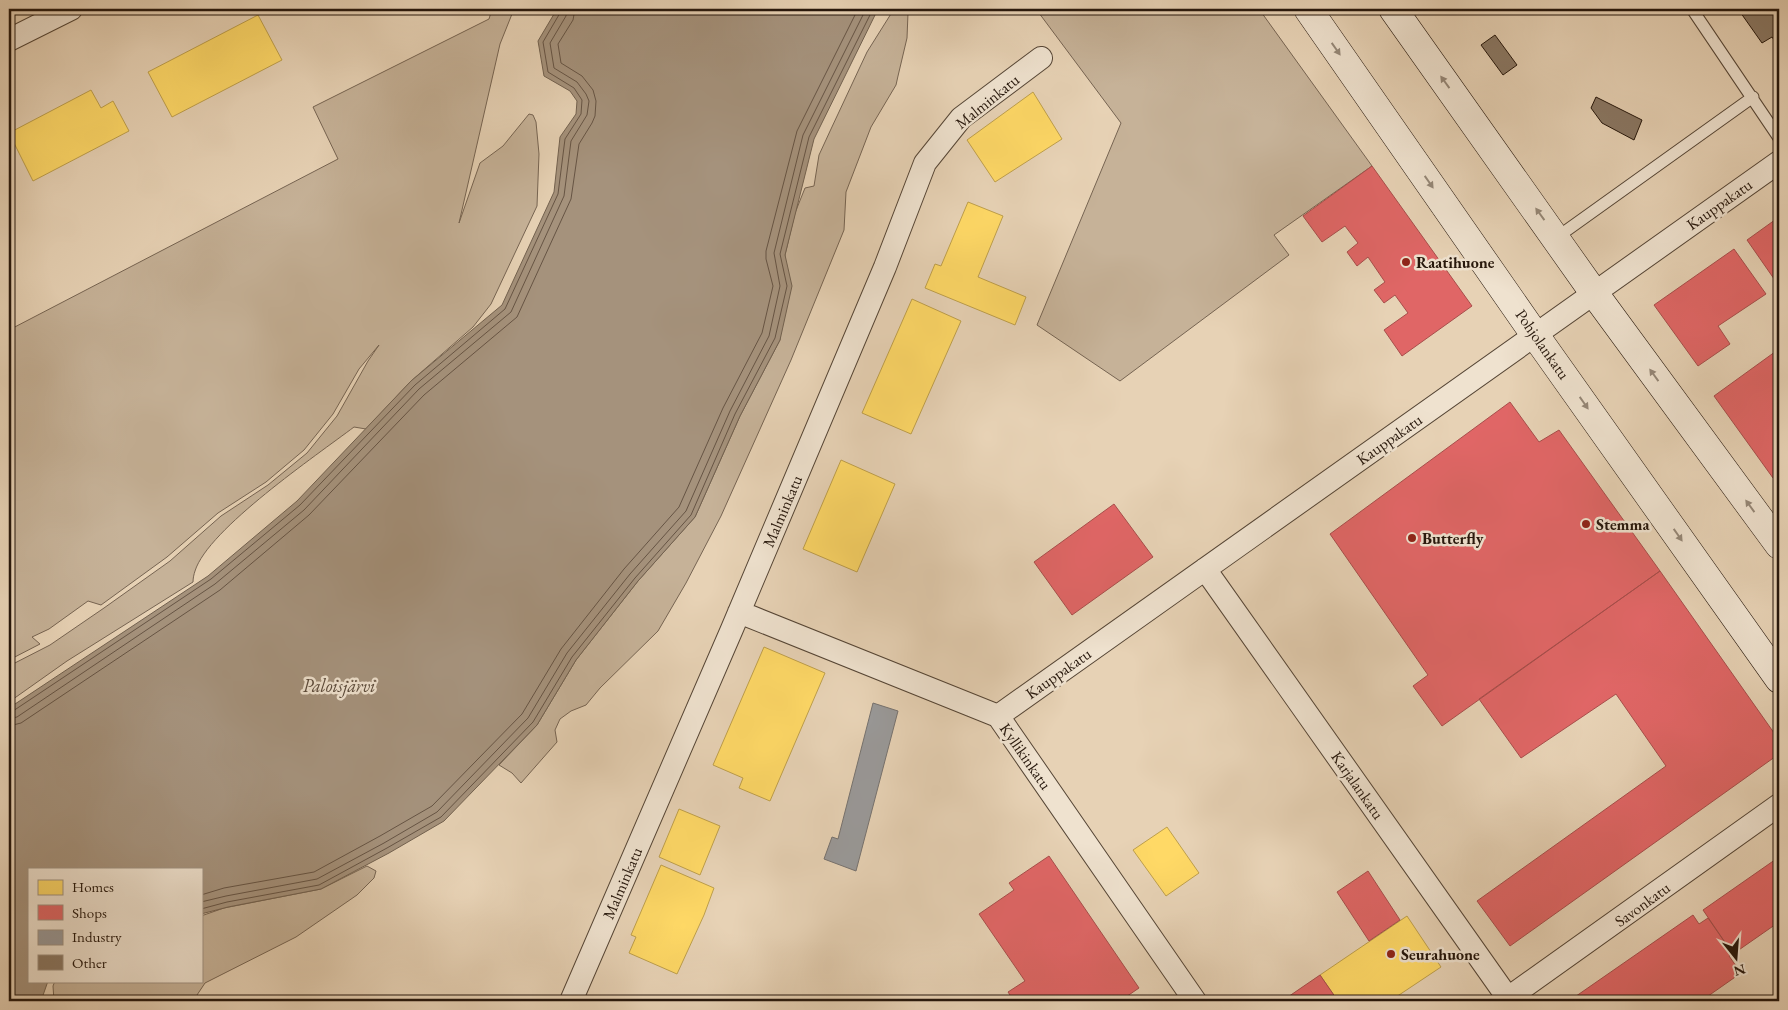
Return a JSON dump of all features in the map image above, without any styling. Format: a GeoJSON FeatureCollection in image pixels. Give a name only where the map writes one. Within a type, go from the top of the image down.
{"type":"FeatureCollection","features":[{"type":"Feature","properties":{"kind":"main road","name":"Pohjolankatu"},"geometry":{"type":"LineString","coordinates":[[1308,9],[1779,679]]}},
{"type":"Feature","properties":{"kind":"main road"},"geometry":{"type":"LineString","coordinates":[[1393,9],[1594,293],[1779,545]]}},
{"type":"Feature","properties":{"kind":"street"},"geometry":{"type":"LineString","coordinates":[[9,40],[71,9]]}},
{"type":"Feature","properties":{"kind":"street","name":"Malminkatu"},"geometry":{"type":"LineString","coordinates":[[571,1001],[882,276],[925,163],[962,118],[1041,58]]}},
{"type":"Feature","properties":{"kind":"street","name":"Kauppakatu"},"geometry":{"type":"LineString","coordinates":[[998,716],[1779,162]]}},
{"type":"Feature","properties":{"kind":"street","name":"Karjalankatu"},"geometry":{"type":"LineString","coordinates":[[1206,569],[1507,1000]]}},
{"type":"Feature","properties":{"kind":"street","name":"Kyllikinkatu"},"geometry":{"type":"LineString","coordinates":[[739,612],[998,716],[1195,1001]]}},
{"type":"Feature","properties":{"kind":"street","name":"Savonkatu"},"geometry":{"type":"LineString","coordinates":[[1507,1000],[1779,805]]}},
{"type":"Feature","properties":{"kind":"lane"},"geometry":{"type":"LineString","coordinates":[[1692,9],[1779,138]]}},
{"type":"Feature","properties":{"kind":"lane"},"geometry":{"type":"LineString","coordinates":[[1556,238],[1753,97]]}},
{"type":"Feature","properties":{"kind":"shaded area"},"geometry":{"type":"Polygon","coordinates":[[[492,9],[514,9],[500,44],[459,223],[480,163],[503,146],[529,114],[533,115],[536,122],[539,154],[537,206],[491,304],[473,327],[411,381],[366,429],[354,427],[241,514],[204,554],[195,571],[193,582],[67,661],[9,702],[9,666],[50,645],[170,561],[221,516],[268,485],[307,453],[337,416],[379,345],[359,369],[333,414],[304,450],[266,482],[218,513],[167,557],[101,605],[88,601],[49,629],[32,637],[40,644],[9,660],[9,330],[338,159],[313,107],[489,19],[492,9]]]}},
{"type":"Feature","properties":{"kind":"shaded area"},"geometry":{"type":"Polygon","coordinates":[[[894,9],[907,9],[908,13],[907,38],[896,85],[871,127],[846,192],[844,230],[791,360],[721,516],[658,631],[600,688],[586,705],[571,711],[560,719],[555,730],[557,742],[521,783],[512,773],[499,765],[537,725],[576,660],[638,581],[695,517],[740,416],[780,340],[786,274],[785,255],[795,213],[805,188],[814,186],[819,155],[867,52],[894,9]]]}},
{"type":"Feature","properties":{"kind":"shaded area"},"geometry":{"type":"Polygon","coordinates":[[[1036,9],[1259,9],[1372,166],[1274,235],[1289,255],[1120,381],[1037,325],[1121,123],[1036,9]]]}},
{"type":"Feature","properties":{"kind":"shaded area"},"geometry":{"type":"Polygon","coordinates":[[[367,866],[376,871],[374,878],[357,895],[296,937],[205,983],[193,1001],[54,1001],[55,982],[202,982],[202,916],[224,908],[321,889],[367,866]]]}},
{"type":"Feature","properties":{"kind":"water","name":"Paloisjärvi"},"geometry":{"type":"Polygon","coordinates":[[[557,9],[878,9],[814,139],[785,255],[792,286],[780,340],[740,416],[695,517],[638,581],[576,660],[537,725],[444,821],[321,889],[202,914],[202,868],[28,868],[28,982],[48,982],[41,1001],[9,1001],[9,708],[208,576],[297,501],[411,381],[502,305],[554,192],[560,137],[576,114],[577,101],[570,91],[544,76],[538,41],[557,9]]]}},
{"type":"Feature","properties":{"kind":"building: Homes"},"geometry":{"type":"Polygon","coordinates":[[[258,15],[282,60],[172,117],[148,72],[258,15]]]}},
{"type":"Feature","properties":{"kind":"building: Homes"},"geometry":{"type":"Polygon","coordinates":[[[91,90],[101,108],[113,101],[129,131],[33,181],[9,133],[91,90]]]}},
{"type":"Feature","properties":{"kind":"building: Homes"},"geometry":{"type":"Polygon","coordinates":[[[1033,92],[1062,139],[995,182],[967,140],[1033,92]]]}},
{"type":"Feature","properties":{"kind":"building: Homes"},"geometry":{"type":"Polygon","coordinates":[[[968,202],[1003,216],[978,277],[1026,297],[1015,325],[925,288],[935,264],[941,266],[968,202]]]}},
{"type":"Feature","properties":{"kind":"building: Homes"},"geometry":{"type":"Polygon","coordinates":[[[912,299],[961,321],[911,434],[862,413],[912,299]]]}},
{"type":"Feature","properties":{"kind":"building: Homes"},"geometry":{"type":"Polygon","coordinates":[[[841,460],[895,484],[857,572],[803,549],[841,460]]]}},
{"type":"Feature","properties":{"kind":"building: Homes"},"geometry":{"type":"Polygon","coordinates":[[[764,647],[825,673],[770,801],[739,788],[743,778],[713,765],[764,647]]]}},
{"type":"Feature","properties":{"kind":"building: Homes"},"geometry":{"type":"Polygon","coordinates":[[[679,809],[720,826],[700,875],[659,857],[679,809]]]}},
{"type":"Feature","properties":{"kind":"building: Homes"},"geometry":{"type":"Polygon","coordinates":[[[1167,827],[1199,873],[1166,896],[1133,850],[1167,827]]]}},
{"type":"Feature","properties":{"kind":"building: Homes"},"geometry":{"type":"Polygon","coordinates":[[[661,865],[714,888],[677,974],[629,953],[636,937],[631,935],[661,865]]]}},
{"type":"Feature","properties":{"kind":"building: Homes","name":"Seurahuone"},"geometry":{"type":"Polygon","coordinates":[[[1407,916],[1441,967],[1390,1001],[1338,1001],[1320,975],[1407,916]]]}},
{"type":"Feature","properties":{"kind":"building: Shops","name":"Raatihuone"},"geometry":{"type":"Polygon","coordinates":[[[1372,166],[1472,306],[1402,356],[1384,330],[1408,313],[1395,295],[1384,303],[1374,290],[1385,282],[1368,257],[1357,266],[1347,252],[1358,243],[1345,226],[1322,242],[1303,216],[1372,166]]]}},
{"type":"Feature","properties":{"kind":"building: Shops"},"geometry":{"type":"Polygon","coordinates":[[[1779,217],[1779,286],[1747,240],[1779,217]]]}},
{"type":"Feature","properties":{"kind":"building: Shops"},"geometry":{"type":"Polygon","coordinates":[[[1734,249],[1766,294],[1718,326],[1730,344],[1698,366],[1654,305],[1734,249]]]}},
{"type":"Feature","properties":{"kind":"building: Shops"},"geometry":{"type":"Polygon","coordinates":[[[1779,349],[1779,474],[1773,478],[1714,396],[1779,349]]]}},
{"type":"Feature","properties":{"kind":"building: Shops"},"geometry":{"type":"Polygon","coordinates":[[[1510,402],[1539,442],[1559,430],[1660,571],[1442,726],[1413,686],[1428,675],[1330,534],[1510,402]]]}},
{"type":"Feature","properties":{"kind":"building: Shops"},"geometry":{"type":"Polygon","coordinates":[[[1114,504],[1153,557],[1072,615],[1034,562],[1114,504]]]}},
{"type":"Feature","properties":{"kind":"building: Shops"},"geometry":{"type":"Polygon","coordinates":[[[1660,571],[1779,740],[1779,754],[1510,946],[1477,901],[1666,766],[1616,694],[1521,758],[1479,699],[1660,571]]]}},
{"type":"Feature","properties":{"kind":"building: Shops"},"geometry":{"type":"Polygon","coordinates":[[[1049,856],[1139,988],[1120,1001],[1014,1001],[1008,992],[1025,981],[979,914],[1014,890],[1009,883],[1049,856]]]}},
{"type":"Feature","properties":{"kind":"building: Shops"},"geometry":{"type":"Polygon","coordinates":[[[1779,857],[1779,922],[1733,954],[1703,910],[1779,857]]]}},
{"type":"Feature","properties":{"kind":"building: Shops"},"geometry":{"type":"Polygon","coordinates":[[[1368,871],[1400,920],[1369,941],[1337,892],[1368,871]]]}},
{"type":"Feature","properties":{"kind":"building: Shops"},"geometry":{"type":"Polygon","coordinates":[[[1693,915],[1699,924],[1708,918],[1733,954],[1729,956],[1741,973],[1701,1001],[1569,1001],[1693,915]]]}},
{"type":"Feature","properties":{"kind":"building: Shops"},"geometry":{"type":"Polygon","coordinates":[[[1320,975],[1338,1001],[1282,1001],[1320,975]]]}},
{"type":"Feature","properties":{"kind":"building: Industry"},"geometry":{"type":"Polygon","coordinates":[[[873,703],[898,711],[856,871],[824,859],[832,837],[838,839],[873,703]]]}},
{"type":"Feature","properties":{"kind":"building: Other"},"geometry":{"type":"Polygon","coordinates":[[[1738,9],[1779,9],[1779,47],[1772,37],[1762,43],[1738,9]]]}},
{"type":"Feature","properties":{"kind":"building: Other"},"geometry":{"type":"Polygon","coordinates":[[[1495,35],[1517,65],[1503,75],[1481,45],[1495,35]]]}},
{"type":"Feature","properties":{"kind":"building: Other"},"geometry":{"type":"Polygon","coordinates":[[[1596,97],[1642,120],[1634,140],[1602,123],[1591,108],[1596,97]]]}},
{"type":"Feature","properties":{"kind":"place","name":"Raatihuone"},"geometry":{"type":"Point","coordinates":[1406,262]}},
{"type":"Feature","properties":{"kind":"place","name":"Stemma"},"geometry":{"type":"Point","coordinates":[1586,524]}},
{"type":"Feature","properties":{"kind":"place","name":"Butterfly"},"geometry":{"type":"Point","coordinates":[1412,538]}},
{"type":"Feature","properties":{"kind":"place","name":"Seurahuone"},"geometry":{"type":"Point","coordinates":[1391,954]}}]}
